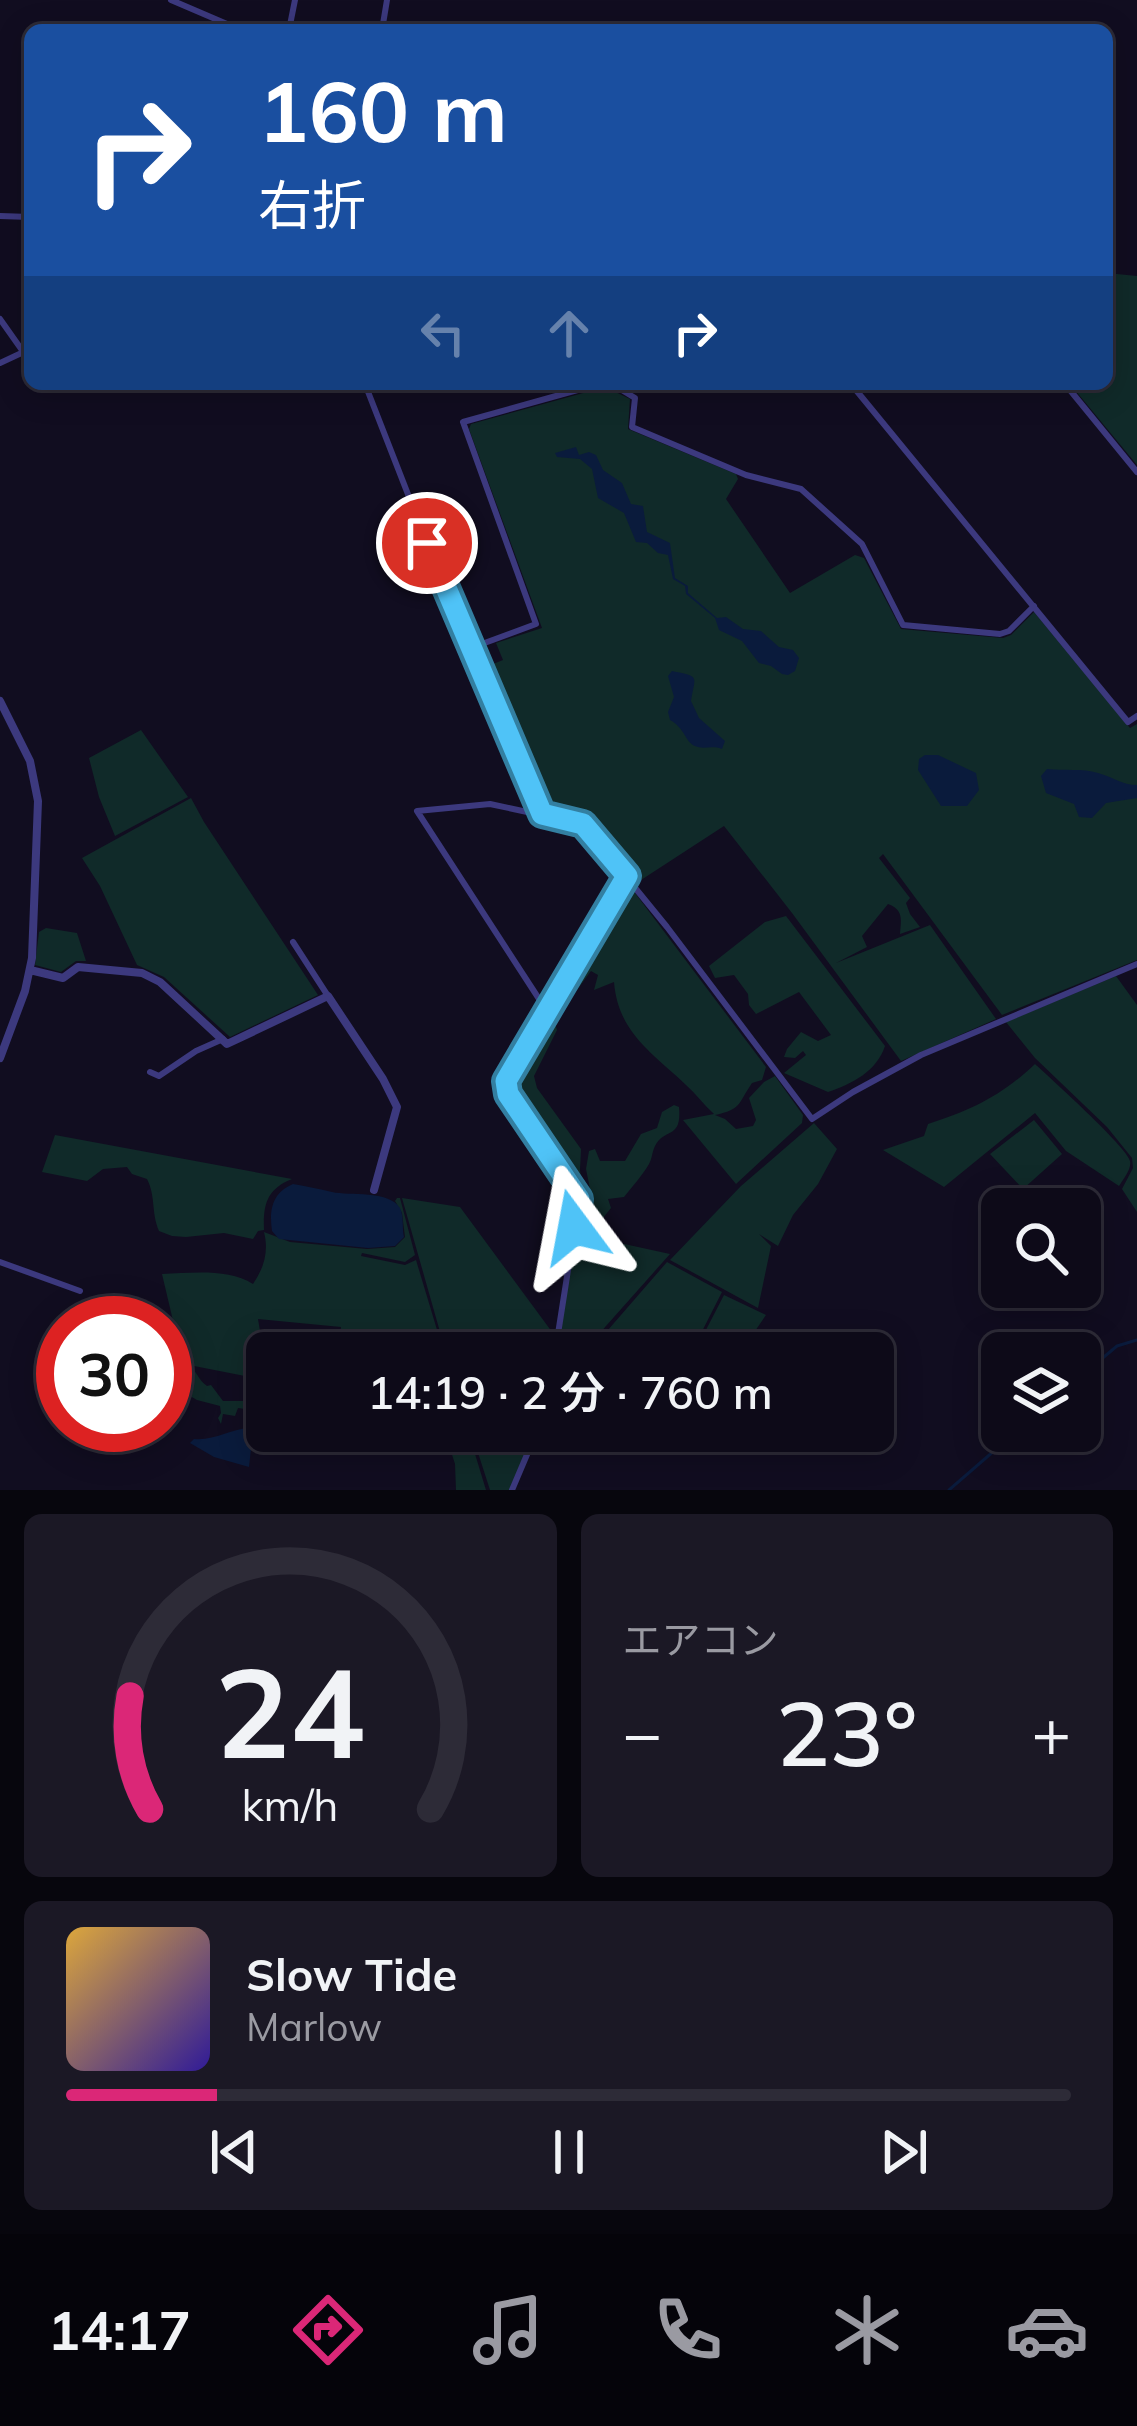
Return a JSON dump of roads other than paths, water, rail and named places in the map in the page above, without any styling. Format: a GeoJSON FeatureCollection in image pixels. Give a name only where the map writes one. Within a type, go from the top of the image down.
{"type":"FeatureCollection","features":[{"type":"Feature","properties":{"kind":"street"},"geometry":{"type":"LineString","coordinates":[[171,0],[227,24]]}},
{"type":"Feature","properties":{"kind":"street"},"geometry":{"type":"LineString","coordinates":[[0,319],[24,347]]}},
{"type":"Feature","properties":{"kind":"street"},"geometry":{"type":"LineString","coordinates":[[367,390],[542,814]]}},
{"type":"Feature","properties":{"kind":"street"},"geometry":{"type":"LineString","coordinates":[[471,648],[536,624],[463,422],[578,390]]}},
{"type":"Feature","properties":{"kind":"street"},"geometry":{"type":"LineString","coordinates":[[622,390],[635,398],[632,427],[746,475],[801,489],[862,544],[903,625],[1000,634],[1034,606]]}},
{"type":"Feature","properties":{"kind":"street"},"geometry":{"type":"LineString","coordinates":[[856,390],[1128,722],[1137,716]]}},
{"type":"Feature","properties":{"kind":"street"},"geometry":{"type":"LineString","coordinates":[[1070,390],[1137,472]]}},
{"type":"Feature","properties":{"kind":"street"},"geometry":{"type":"LineString","coordinates":[[0,701],[30,761],[37,788],[30,970],[0,1058]]}},
{"type":"Feature","properties":{"kind":"street"},"geometry":{"type":"LineString","coordinates":[[550,1010],[417,812],[482,803],[583,824],[812,1119],[921,1055],[1137,964]]}},
{"type":"Feature","properties":{"kind":"street"},"geometry":{"type":"LineString","coordinates":[[558,1332],[579,1199],[506,1089],[509,1073],[627,876]]}},
{"type":"Feature","properties":{"kind":"street"},"geometry":{"type":"LineString","coordinates":[[293,942],[398,1107],[374,1190]]}},
{"type":"Feature","properties":{"kind":"street"},"geometry":{"type":"LineString","coordinates":[[30,970],[63,978],[78,967],[142,973],[160,982],[227,1044],[328,996]]}},
{"type":"Feature","properties":{"kind":"street"},"geometry":{"type":"LineString","coordinates":[[150,1072],[158,1076],[223,1040]]}},
{"type":"Feature","properties":{"kind":"street"},"geometry":{"type":"LineString","coordinates":[[0,1262],[80,1291]]}},
{"type":"Feature","properties":{"kind":"street"},"geometry":{"type":"LineString","coordinates":[[512,1490],[528,1452]]}},
{"type":"Feature","properties":{"kind":"water"},"geometry":{"type":"Polygon","coordinates":[[[576,447],[579,455],[596,455],[603,470],[622,483],[631,504],[643,506],[647,532],[670,543],[675,578],[688,586],[688,593],[717,618],[761,631],[779,647],[793,650],[799,658],[795,671],[782,674],[759,663],[742,641],[719,630],[715,618],[686,594],[685,586],[673,579],[668,555],[636,542],[624,513],[598,498],[592,469],[580,459],[555,453],[576,447]]]}},
{"type":"Feature","properties":{"kind":"water"},"geometry":{"type":"Polygon","coordinates":[[[672,671],[694,678],[691,701],[699,718],[725,741],[722,749],[695,746],[670,720],[674,697],[668,676],[672,671]]]}},
{"type":"Feature","properties":{"kind":"water"},"geometry":{"type":"Polygon","coordinates":[[[938,755],[976,773],[979,790],[967,806],[941,806],[918,770],[919,759],[938,755]]]}},
{"type":"Feature","properties":{"kind":"water"},"geometry":{"type":"Polygon","coordinates":[[[1047,769],[1092,771],[1137,785],[1137,798],[1106,803],[1092,818],[1079,817],[1074,804],[1046,793],[1041,776],[1047,769]]]}},
{"type":"Feature","properties":{"kind":"water"},"geometry":{"type":"Polygon","coordinates":[[[293,1184],[387,1198],[400,1208],[404,1237],[395,1246],[368,1248],[279,1239],[272,1231],[272,1209],[280,1192],[293,1184]]]}},
{"type":"Feature","properties":{"kind":"water"},"geometry":{"type":"Polygon","coordinates":[[[246,1428],[249,1467],[214,1457],[192,1444],[194,1439],[246,1428]]]}},
{"type":"Feature","properties":{"kind":"waterway"},"geometry":{"type":"LineString","coordinates":[[1101,1359],[1117,1346],[1137,1340]]}},
{"type":"Feature","properties":{"kind":"waterway"},"geometry":{"type":"LineString","coordinates":[[949,1490],[993,1452]]}}]}
